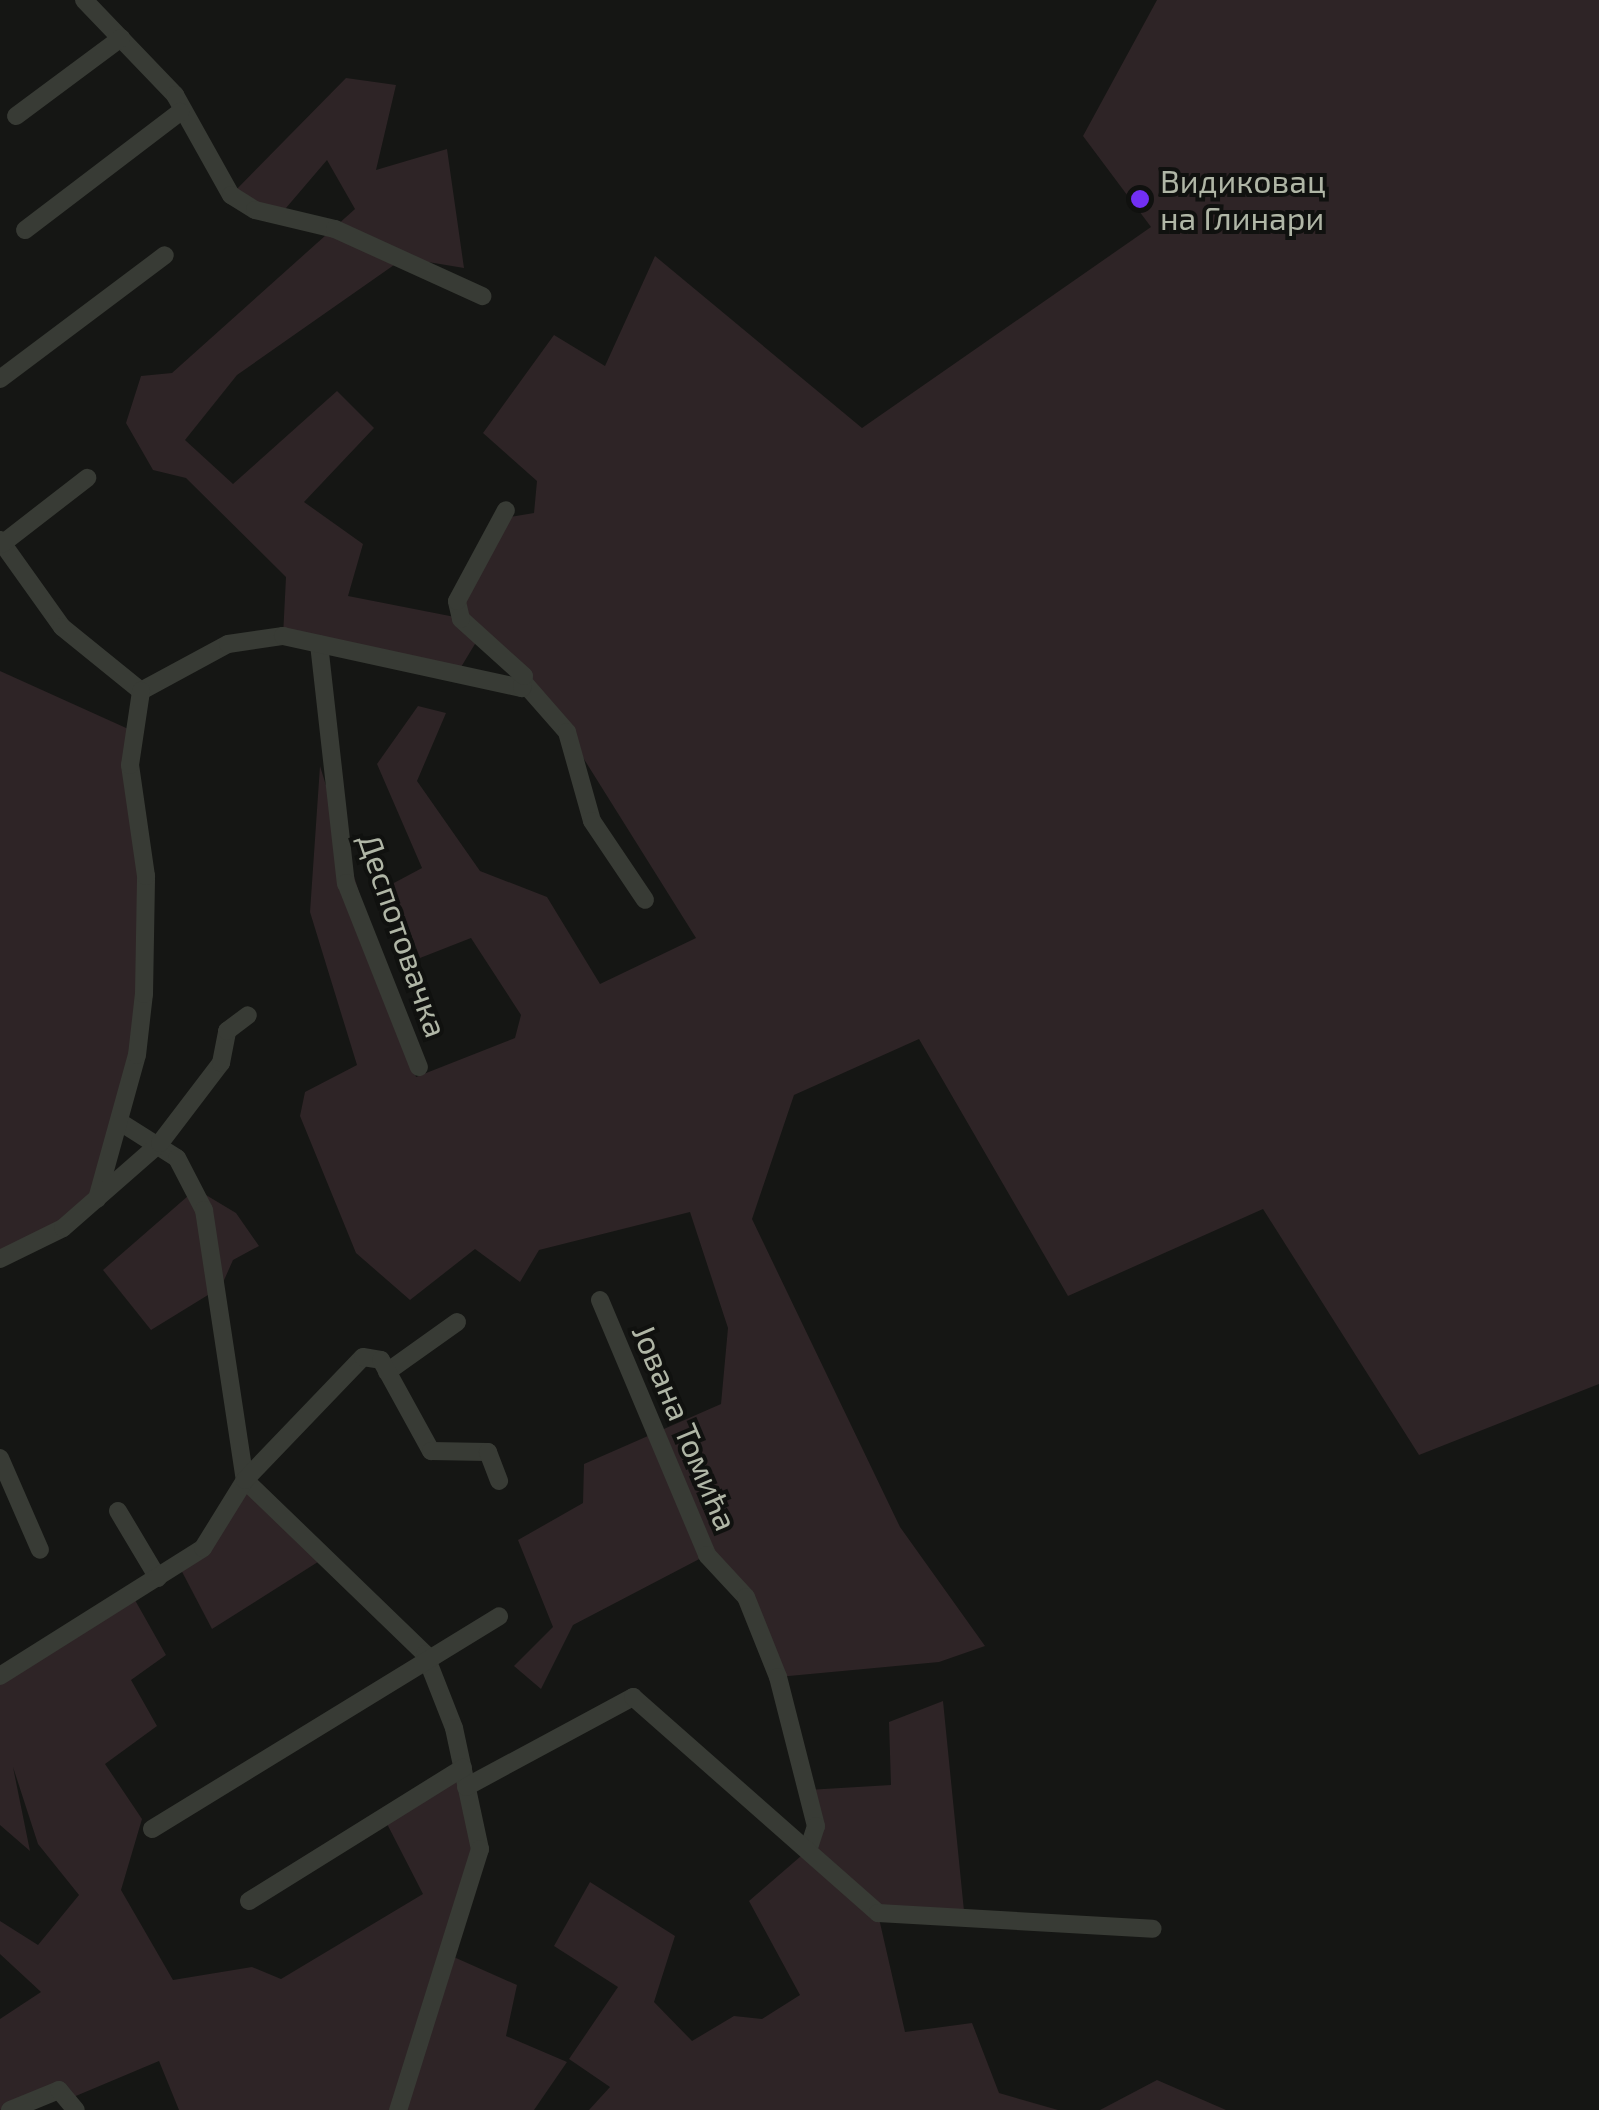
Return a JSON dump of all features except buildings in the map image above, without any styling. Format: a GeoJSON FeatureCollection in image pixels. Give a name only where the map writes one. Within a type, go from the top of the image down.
{"type":"FeatureCollection","features":[{"type":"Feature","properties":{"kind":"street"},"geometry":{"type":"LineString","coordinates":[[84,0],[180,112],[231,195],[256,210],[335,229],[482,296]]}},
{"type":"Feature","properties":{"kind":"street"},"geometry":{"type":"LineString","coordinates":[[16,116],[120,38]]}},
{"type":"Feature","properties":{"kind":"street"},"geometry":{"type":"LineString","coordinates":[[26,230],[180,112]]}},
{"type":"Feature","properties":{"kind":"street"},"geometry":{"type":"LineString","coordinates":[[0,379],[164,256]]}},
{"type":"Feature","properties":{"kind":"street"},"geometry":{"type":"LineString","coordinates":[[87,478],[1,542],[62,627],[141,690]]}},
{"type":"Feature","properties":{"kind":"street"},"geometry":{"type":"LineString","coordinates":[[506,510],[457,601],[460,618],[567,732],[592,821],[645,900]]}},
{"type":"Feature","properties":{"kind":"street"},"geometry":{"type":"LineString","coordinates":[[141,690],[228,644],[284,636],[488,686],[525,684]]}},
{"type":"Feature","properties":{"kind":"street","name":"Деспотовачка"},"geometry":{"type":"LineString","coordinates":[[319,644],[329,678],[339,852],[419,1067]]}},
{"type":"Feature","properties":{"kind":"street"},"geometry":{"type":"LineString","coordinates":[[97,1199],[120,1122],[144,994],[145,863],[130,765],[141,690]]}},
{"type":"Feature","properties":{"kind":"street"},"geometry":{"type":"LineString","coordinates":[[0,1259],[97,1199],[160,1143],[212,1078],[227,1031],[248,1014]]}},
{"type":"Feature","properties":{"kind":"street"},"geometry":{"type":"LineString","coordinates":[[120,1122],[160,1143],[187,1170],[204,1210],[245,1480],[426,1654],[464,1778],[480,1849],[475,1878],[398,2110]]}},
{"type":"Feature","properties":{"kind":"street","name":"Јована Томића"},"geometry":{"type":"LineString","coordinates":[[600,1300],[707,1555],[746,1597],[778,1677],[816,1826],[808,1850]]}},
{"type":"Feature","properties":{"kind":"street"},"geometry":{"type":"LineString","coordinates":[[387,1372],[457,1322]]}},
{"type":"Feature","properties":{"kind":"street"},"geometry":{"type":"LineString","coordinates":[[0,1676],[203,1548],[245,1480],[356,1361],[375,1356],[431,1450],[488,1452],[499,1481]]}},
{"type":"Feature","properties":{"kind":"street"},"geometry":{"type":"LineString","coordinates":[[0,1458],[40,1550]]}},
{"type":"Feature","properties":{"kind":"street"},"geometry":{"type":"LineString","coordinates":[[118,1511],[158,1578]]}},
{"type":"Feature","properties":{"kind":"street"},"geometry":{"type":"LineString","coordinates":[[152,1829],[426,1654],[499,1616]]}},
{"type":"Feature","properties":{"kind":"street"},"geometry":{"type":"LineString","coordinates":[[249,1901],[464,1778],[633,1698],[878,1913],[1152,1930]]}},
{"type":"Feature","properties":{"kind":"street"},"geometry":{"type":"LineString","coordinates":[[10,2110],[58,2090],[76,2110]]}},
{"type":"Feature","properties":{"kind":"shaded area"},"geometry":{"type":"Polygon","coordinates":[[[1157,0],[1599,0],[1599,1384],[1419,1455],[1263,1209],[1068,1296],[919,1039],[794,1095],[752,1219],[900,1527],[985,1646],[939,1662],[778,1677],[746,1597],[707,1555],[573,1625],[541,1689],[514,1666],[553,1627],[518,1540],[583,1503],[584,1464],[721,1404],[728,1328],[690,1212],[539,1250],[520,1282],[475,1249],[410,1300],[356,1253],[300,1116],[305,1092],[357,1065],[310,912],[320,766],[416,1077],[515,1038],[521,1015],[471,938],[420,958],[392,884],[422,868],[377,764],[418,706],[446,713],[417,781],[480,871],[547,897],[600,984],[696,938],[567,732],[478,639],[455,677],[283,636],[286,577],[186,478],[153,470],[126,423],[141,376],[172,373],[355,209],[327,160],[286,208],[255,210],[231,195],[346,78],[396,85],[376,170],[447,149],[464,268],[404,258],[237,375],[185,440],[233,484],[337,391],[374,428],[304,502],[363,544],[348,596],[460,618],[457,601],[510,517],[534,513],[537,481],[483,433],[554,335],[605,366],[655,256],[862,428],[1151,227],[1083,136],[1157,0]]]}},
{"type":"Feature","properties":{"kind":"shaded area"},"geometry":{"type":"Polygon","coordinates":[[[0,671],[135,732],[144,994],[97,1199],[0,1259],[0,671]]]}},
{"type":"Feature","properties":{"kind":"shaded area"},"geometry":{"type":"Polygon","coordinates":[[[196,1189],[236,1213],[259,1246],[233,1260],[221,1287],[151,1330],[103,1270],[196,1189]]]}},
{"type":"Feature","properties":{"kind":"shaded area"},"geometry":{"type":"Polygon","coordinates":[[[245,1480],[321,1560],[212,1629],[179,1566],[245,1480]]]}},
{"type":"Feature","properties":{"kind":"shaded area"},"geometry":{"type":"Polygon","coordinates":[[[131,1593],[166,1655],[131,1680],[157,1726],[105,1764],[142,1819],[121,1890],[173,1980],[252,1967],[281,1979],[423,1894],[384,1818],[463,1768],[480,1849],[447,1954],[517,1985],[506,2036],[567,2062],[534,2110],[179,2110],[159,2061],[71,2098],[0,2110],[0,2019],[41,1992],[0,1954],[0,1921],[38,1945],[79,1895],[38,1844],[13,1767],[30,1851],[0,1825],[0,1677],[131,1593]]]}},
{"type":"Feature","properties":{"kind":"shaded area"},"geometry":{"type":"Polygon","coordinates":[[[943,1701],[965,1921],[878,1914],[905,2032],[972,2023],[999,2093],[1058,2110],[589,2110],[610,2087],[569,2059],[618,1987],[554,1946],[590,1882],[675,1936],[654,2002],[692,2041],[734,2016],[762,2019],[800,1995],[749,1901],[808,1850],[807,1790],[891,1785],[889,1722],[943,1701]]]}},
{"type":"Feature","properties":{"kind":"shaded area"},"geometry":{"type":"Polygon","coordinates":[[[1157,2080],[1226,2110],[1100,2110],[1157,2080]]]}},
{"type":"Feature","properties":{"kind":"place","name":"Видиковац на Глинари"},"geometry":{"type":"Point","coordinates":[1140,199]}}]}
